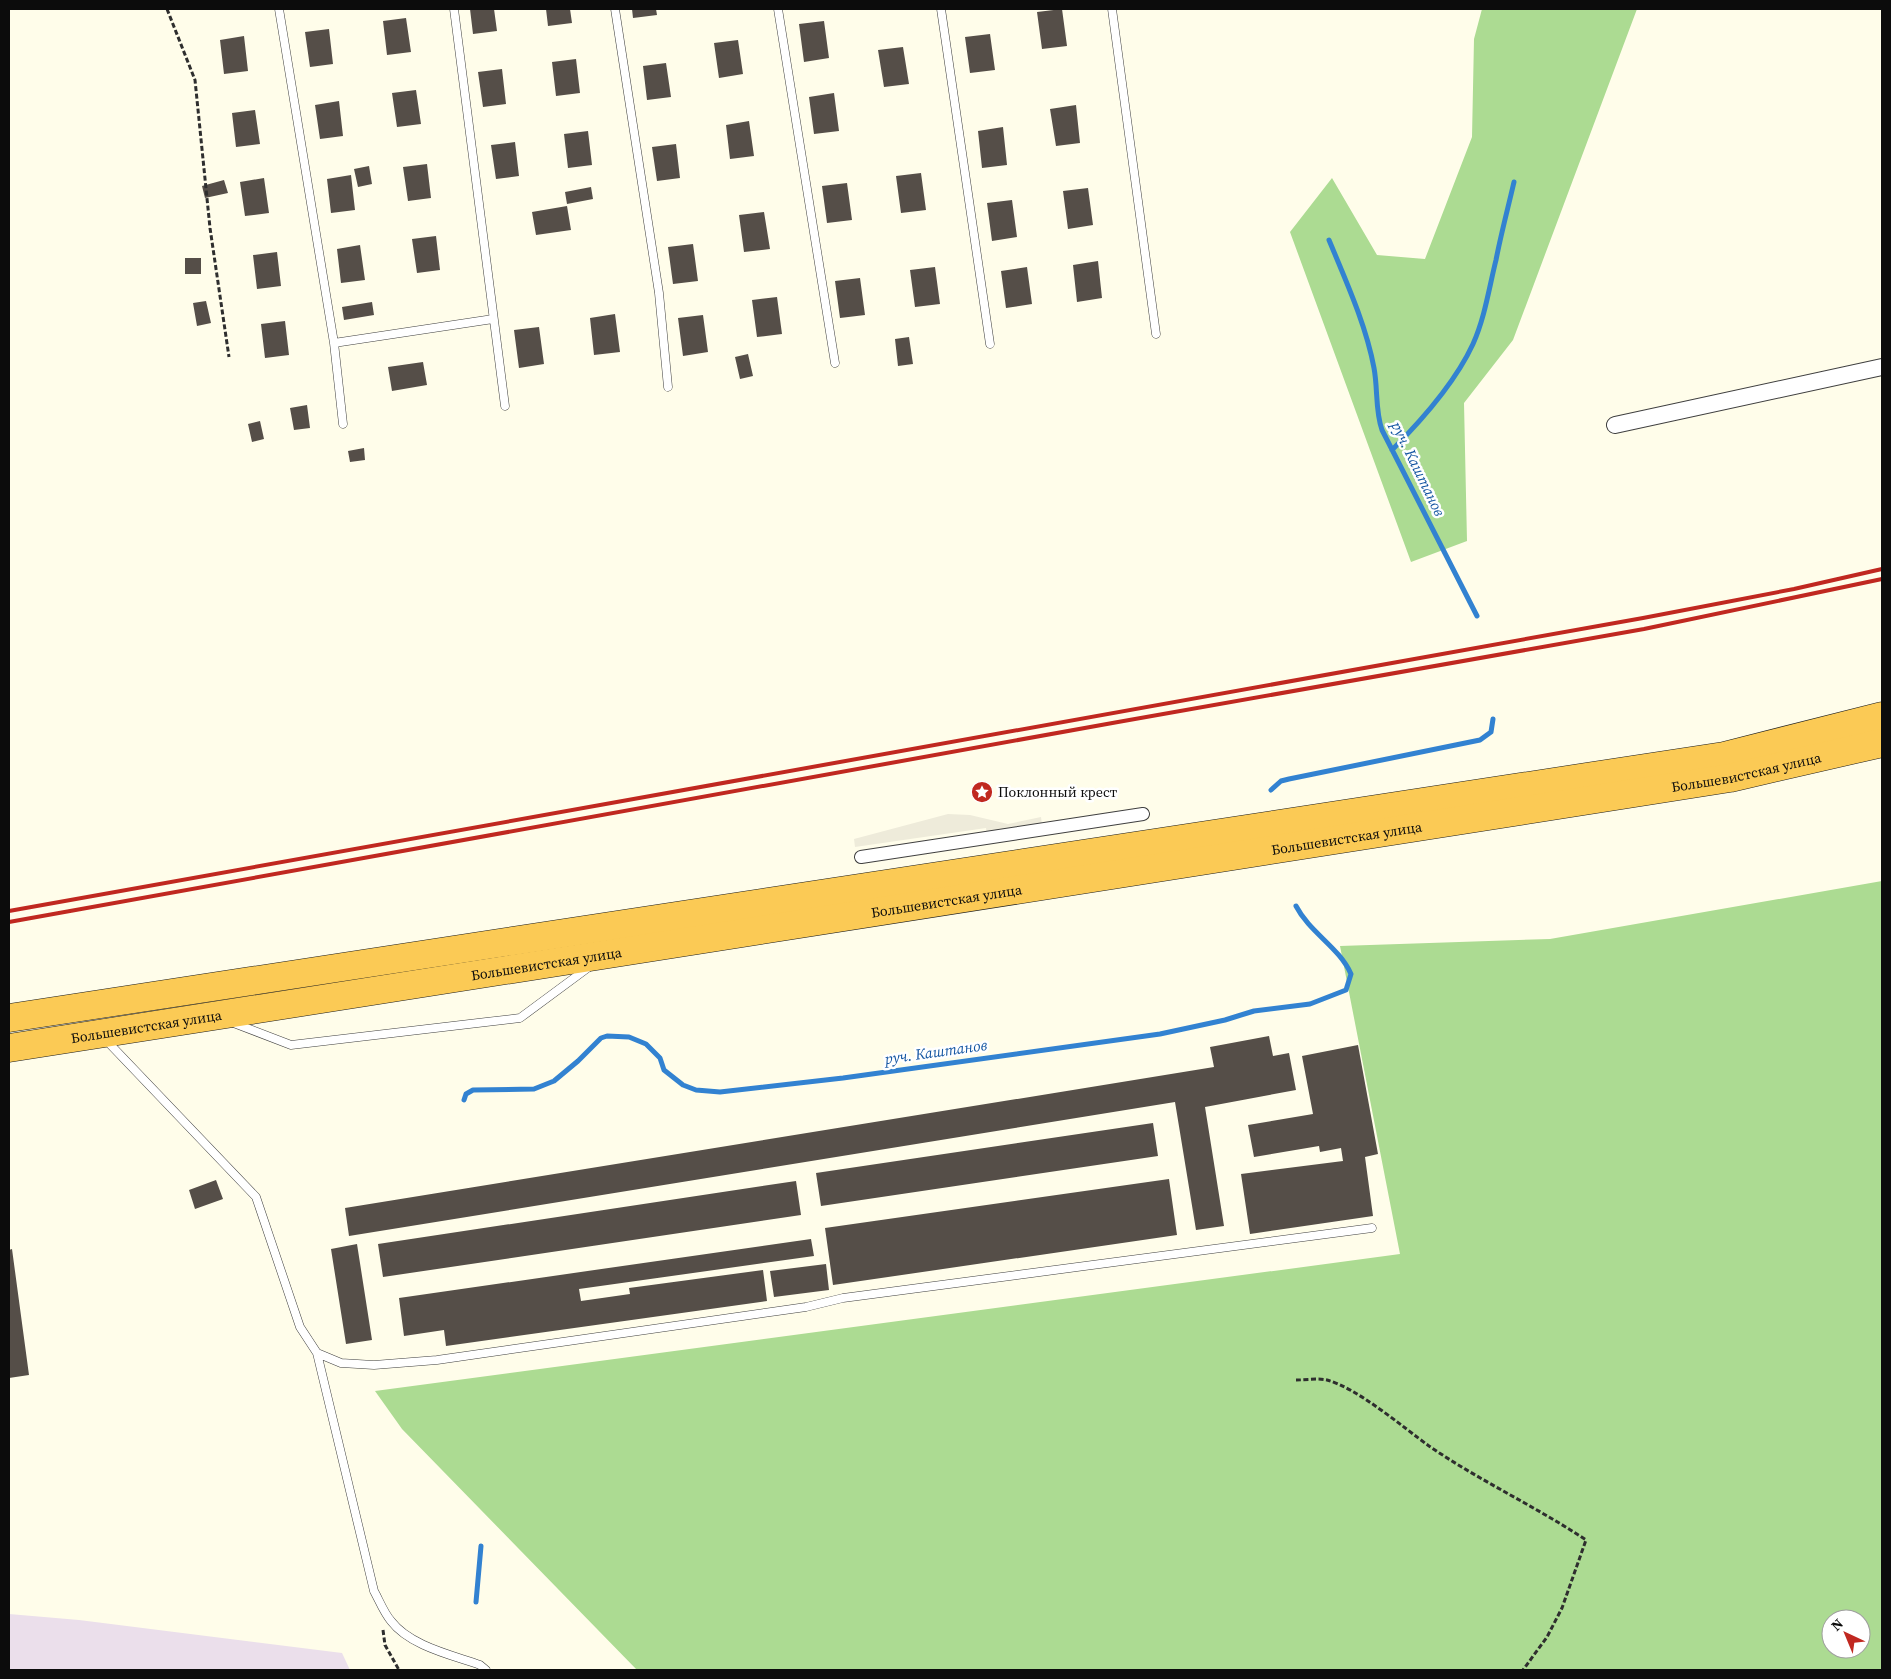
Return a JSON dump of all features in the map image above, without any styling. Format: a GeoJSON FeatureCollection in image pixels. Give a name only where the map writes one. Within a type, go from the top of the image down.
{"type":"FeatureCollection","features":[{"type":"Feature","properties":{"kind":"highway","name":"Большевистская улица"},"geometry":{"type":"LineString","coordinates":[[9,1018],[1724,756],[1882,716]]}},
{"type":"Feature","properties":{"kind":"highway","name":"Большевистская улица"},"geometry":{"type":"LineString","coordinates":[[9,1048],[1730,778],[1882,742]]}},
{"type":"Feature","properties":{"kind":"street"},"geometry":{"type":"LineString","coordinates":[[1615,425],[1882,367]]}},
{"type":"Feature","properties":{"kind":"street"},"geometry":{"type":"LineString","coordinates":[[861,857],[1143,814]]}},
{"type":"Feature","properties":{"kind":"lane"},"geometry":{"type":"LineString","coordinates":[[279,9],[334,343],[343,424]]}},
{"type":"Feature","properties":{"kind":"lane"},"geometry":{"type":"LineString","coordinates":[[454,9],[504,406]]}},
{"type":"Feature","properties":{"kind":"lane"},"geometry":{"type":"LineString","coordinates":[[615,9],[659,293],[668,386]]}},
{"type":"Feature","properties":{"kind":"lane"},"geometry":{"type":"LineString","coordinates":[[778,9],[835,363]]}},
{"type":"Feature","properties":{"kind":"lane"},"geometry":{"type":"LineString","coordinates":[[941,9],[990,344]]}},
{"type":"Feature","properties":{"kind":"lane"},"geometry":{"type":"LineString","coordinates":[[1112,9],[1156,334]]}},
{"type":"Feature","properties":{"kind":"lane"},"geometry":{"type":"LineString","coordinates":[[334,343],[494,319]]}},
{"type":"Feature","properties":{"kind":"lane"},"geometry":{"type":"LineString","coordinates":[[215,1016],[291,1045],[520,1018],[607,954]]}},
{"type":"Feature","properties":{"kind":"lane"},"geometry":{"type":"LineString","coordinates":[[100,1034],[256,1197],[300,1328],[317,1353],[374,1591],[391,1622],[420,1644],[480,1665],[486,1670]]}},
{"type":"Feature","properties":{"kind":"lane"},"geometry":{"type":"LineString","coordinates":[[317,1353],[342,1364],[374,1366],[437,1360],[806,1307],[853,1296],[1372,1228]]}},
{"type":"Feature","properties":{"kind":"path"},"geometry":{"type":"LineString","coordinates":[[167,9],[195,80],[210,228],[229,357]]}},
{"type":"Feature","properties":{"kind":"path"},"geometry":{"type":"LineString","coordinates":[[1296,1380],[1327,1380],[1349,1391],[1396,1420],[1429,1446],[1484,1480],[1550,1515],[1586,1540],[1562,1608],[1547,1637],[1523,1670]]}},
{"type":"Feature","properties":{"kind":"shaded area"},"geometry":{"type":"Polygon","coordinates":[[[948,814],[970,815],[1008,824],[1041,817],[1043,833],[988,843],[986,828],[855,847],[854,839],[948,814]]]}},
{"type":"Feature","properties":{"kind":"shaded area"},"geometry":{"type":"Polygon","coordinates":[[[9,1614],[79,1620],[342,1653],[350,1670],[9,1670],[9,1614]]]}},
{"type":"Feature","properties":{"kind":"green space"},"geometry":{"type":"Polygon","coordinates":[[[1482,9],[1637,9],[1513,340],[1464,403],[1467,541],[1411,562],[1290,232],[1332,178],[1377,255],[1425,259],[1472,137],[1474,39],[1482,9]]]}},
{"type":"Feature","properties":{"kind":"green space"},"geometry":{"type":"Polygon","coordinates":[[[1882,881],[1882,1670],[637,1670],[402,1429],[375,1391],[1400,1254],[1340,946],[1550,939],[1882,881]]]}},
{"type":"Feature","properties":{"kind":"building"},"geometry":{"type":"Polygon","coordinates":[[[470,9],[494,9],[497,31],[473,34],[470,9]]]}},
{"type":"Feature","properties":{"kind":"building"},"geometry":{"type":"Polygon","coordinates":[[[546,9],[570,9],[572,23],[548,26],[546,9]]]}},
{"type":"Feature","properties":{"kind":"building"},"geometry":{"type":"Polygon","coordinates":[[[632,9],[656,9],[657,15],[633,18],[632,9]]]}},
{"type":"Feature","properties":{"kind":"building"},"geometry":{"type":"Polygon","coordinates":[[[1062,9],[1067,46],[1042,49],[1037,12],[1062,9]]]}},
{"type":"Feature","properties":{"kind":"building"},"geometry":{"type":"Polygon","coordinates":[[[406,18],[411,52],[387,55],[383,21],[406,18]]]}},
{"type":"Feature","properties":{"kind":"building"},"geometry":{"type":"Polygon","coordinates":[[[824,21],[829,58],[804,62],[799,24],[824,21]]]}},
{"type":"Feature","properties":{"kind":"building"},"geometry":{"type":"Polygon","coordinates":[[[329,29],[333,64],[310,67],[305,32],[329,29]]]}},
{"type":"Feature","properties":{"kind":"building"},"geometry":{"type":"Polygon","coordinates":[[[990,34],[995,70],[970,73],[965,37],[990,34]]]}},
{"type":"Feature","properties":{"kind":"building"},"geometry":{"type":"Polygon","coordinates":[[[244,36],[248,71],[224,74],[220,40],[244,36]]]}},
{"type":"Feature","properties":{"kind":"building"},"geometry":{"type":"Polygon","coordinates":[[[738,40],[743,74],[719,78],[714,43],[738,40]]]}},
{"type":"Feature","properties":{"kind":"building"},"geometry":{"type":"Polygon","coordinates":[[[903,47],[909,84],[884,87],[878,50],[903,47]]]}},
{"type":"Feature","properties":{"kind":"building"},"geometry":{"type":"Polygon","coordinates":[[[576,59],[580,93],[556,96],[552,62],[576,59]]]}},
{"type":"Feature","properties":{"kind":"building"},"geometry":{"type":"Polygon","coordinates":[[[666,63],[671,97],[647,100],[643,66],[666,63]]]}},
{"type":"Feature","properties":{"kind":"building"},"geometry":{"type":"Polygon","coordinates":[[[502,69],[506,104],[483,107],[478,72],[502,69]]]}},
{"type":"Feature","properties":{"kind":"building"},"geometry":{"type":"Polygon","coordinates":[[[416,90],[421,124],[397,127],[392,93],[416,90]]]}},
{"type":"Feature","properties":{"kind":"building"},"geometry":{"type":"Polygon","coordinates":[[[834,93],[839,131],[814,134],[809,97],[834,93]]]}},
{"type":"Feature","properties":{"kind":"building"},"geometry":{"type":"Polygon","coordinates":[[[339,101],[343,136],[320,139],[315,105],[339,101]]]}},
{"type":"Feature","properties":{"kind":"building"},"geometry":{"type":"Polygon","coordinates":[[[1076,105],[1080,143],[1056,146],[1050,109],[1076,105]]]}},
{"type":"Feature","properties":{"kind":"building"},"geometry":{"type":"Polygon","coordinates":[[[255,110],[260,144],[236,147],[232,113],[255,110]]]}},
{"type":"Feature","properties":{"kind":"building"},"geometry":{"type":"Polygon","coordinates":[[[749,121],[754,156],[730,159],[726,125],[749,121]]]}},
{"type":"Feature","properties":{"kind":"building"},"geometry":{"type":"Polygon","coordinates":[[[1003,127],[1007,165],[982,168],[978,131],[1003,127]]]}},
{"type":"Feature","properties":{"kind":"building"},"geometry":{"type":"Polygon","coordinates":[[[588,131],[592,165],[568,168],[564,134],[588,131]]]}},
{"type":"Feature","properties":{"kind":"building"},"geometry":{"type":"Polygon","coordinates":[[[515,142],[519,176],[496,179],[491,145],[515,142]]]}},
{"type":"Feature","properties":{"kind":"building"},"geometry":{"type":"Polygon","coordinates":[[[676,144],[680,178],[657,181],[652,147],[676,144]]]}},
{"type":"Feature","properties":{"kind":"building"},"geometry":{"type":"Polygon","coordinates":[[[427,164],[431,198],[408,201],[403,167],[427,164]]]}},
{"type":"Feature","properties":{"kind":"building"},"geometry":{"type":"Polygon","coordinates":[[[369,166],[372,184],[358,187],[354,169],[369,166]]]}},
{"type":"Feature","properties":{"kind":"building"},"geometry":{"type":"Polygon","coordinates":[[[921,173],[926,210],[901,213],[896,176],[921,173]]]}},
{"type":"Feature","properties":{"kind":"building"},"geometry":{"type":"Polygon","coordinates":[[[351,175],[355,210],[331,213],[327,179],[351,175]]]}},
{"type":"Feature","properties":{"kind":"building"},"geometry":{"type":"Polygon","coordinates":[[[264,178],[269,213],[245,216],[240,182],[264,178]]]}},
{"type":"Feature","properties":{"kind":"building"},"geometry":{"type":"Polygon","coordinates":[[[224,180],[228,193],[205,198],[202,186],[224,180]]]}},
{"type":"Feature","properties":{"kind":"building"},"geometry":{"type":"Polygon","coordinates":[[[847,183],[852,220],[827,223],[822,186],[847,183]]]}},
{"type":"Feature","properties":{"kind":"building"},"geometry":{"type":"Polygon","coordinates":[[[591,187],[593,199],[567,204],[565,192],[591,187]]]}},
{"type":"Feature","properties":{"kind":"building"},"geometry":{"type":"Polygon","coordinates":[[[1088,188],[1093,225],[1068,229],[1063,191],[1088,188]]]}},
{"type":"Feature","properties":{"kind":"building"},"geometry":{"type":"Polygon","coordinates":[[[1012,200],[1017,237],[992,241],[987,203],[1012,200]]]}},
{"type":"Feature","properties":{"kind":"building"},"geometry":{"type":"Polygon","coordinates":[[[567,206],[571,230],[536,235],[532,212],[567,206]]]}},
{"type":"Feature","properties":{"kind":"building"},"geometry":{"type":"Polygon","coordinates":[[[764,212],[770,249],[744,252],[739,215],[764,212]]]}},
{"type":"Feature","properties":{"kind":"building"},"geometry":{"type":"Polygon","coordinates":[[[436,236],[440,270],[417,273],[412,239],[436,236]]]}},
{"type":"Feature","properties":{"kind":"building"},"geometry":{"type":"Polygon","coordinates":[[[693,244],[698,281],[673,284],[668,247],[693,244]]]}},
{"type":"Feature","properties":{"kind":"building"},"geometry":{"type":"Polygon","coordinates":[[[360,245],[365,280],[341,283],[337,249],[360,245]]]}},
{"type":"Feature","properties":{"kind":"building"},"geometry":{"type":"Polygon","coordinates":[[[277,252],[281,286],[257,289],[253,255],[277,252]]]}},
{"type":"Feature","properties":{"kind":"building"},"geometry":{"type":"Polygon","coordinates":[[[185,258],[201,258],[201,274],[185,274],[185,258]]]}},
{"type":"Feature","properties":{"kind":"building"},"geometry":{"type":"Polygon","coordinates":[[[1098,261],[1102,298],[1077,302],[1073,265],[1098,261]]]}},
{"type":"Feature","properties":{"kind":"building"},"geometry":{"type":"Polygon","coordinates":[[[935,267],[940,304],[915,307],[910,270],[935,267]]]}},
{"type":"Feature","properties":{"kind":"building"},"geometry":{"type":"Polygon","coordinates":[[[1027,267],[1032,304],[1006,308],[1001,271],[1027,267]]]}},
{"type":"Feature","properties":{"kind":"building"},"geometry":{"type":"Polygon","coordinates":[[[860,278],[865,315],[840,318],[835,281],[860,278]]]}},
{"type":"Feature","properties":{"kind":"building"},"geometry":{"type":"Polygon","coordinates":[[[777,297],[782,334],[757,337],[752,300],[777,297]]]}},
{"type":"Feature","properties":{"kind":"building"},"geometry":{"type":"Polygon","coordinates":[[[206,301],[211,323],[197,326],[193,303],[206,301]]]}},
{"type":"Feature","properties":{"kind":"building"},"geometry":{"type":"Polygon","coordinates":[[[372,302],[374,315],[344,320],[342,307],[372,302]]]}},
{"type":"Feature","properties":{"kind":"building"},"geometry":{"type":"Polygon","coordinates":[[[615,314],[620,352],[594,355],[590,318],[615,314]]]}},
{"type":"Feature","properties":{"kind":"building"},"geometry":{"type":"Polygon","coordinates":[[[703,315],[708,352],[683,356],[678,318],[703,315]]]}},
{"type":"Feature","properties":{"kind":"building"},"geometry":{"type":"Polygon","coordinates":[[[285,321],[289,355],[265,358],[261,324],[285,321]]]}},
{"type":"Feature","properties":{"kind":"building"},"geometry":{"type":"Polygon","coordinates":[[[539,327],[544,364],[519,368],[514,330],[539,327]]]}},
{"type":"Feature","properties":{"kind":"building"},"geometry":{"type":"Polygon","coordinates":[[[909,337],[913,364],[898,366],[895,339],[909,337]]]}},
{"type":"Feature","properties":{"kind":"building"},"geometry":{"type":"Polygon","coordinates":[[[748,354],[753,376],[740,379],[735,357],[748,354]]]}},
{"type":"Feature","properties":{"kind":"building"},"geometry":{"type":"Polygon","coordinates":[[[423,362],[427,385],[392,391],[388,367],[423,362]]]}},
{"type":"Feature","properties":{"kind":"building"},"geometry":{"type":"Polygon","coordinates":[[[307,405],[310,428],[294,430],[290,408],[307,405]]]}},
{"type":"Feature","properties":{"kind":"building"},"geometry":{"type":"Polygon","coordinates":[[[260,421],[264,439],[252,442],[248,424],[260,421]]]}},
{"type":"Feature","properties":{"kind":"building"},"geometry":{"type":"Polygon","coordinates":[[[364,448],[365,460],[350,462],[348,451],[364,448]]]}},
{"type":"Feature","properties":{"kind":"building"},"geometry":{"type":"Polygon","coordinates":[[[1269,1036],[1273,1056],[1289,1053],[1296,1090],[1205,1107],[1224,1226],[1196,1230],[1175,1102],[349,1236],[345,1208],[1214,1067],[1210,1047],[1269,1036]]]}},
{"type":"Feature","properties":{"kind":"building"},"geometry":{"type":"Polygon","coordinates":[[[1358,1045],[1378,1154],[1365,1157],[1373,1216],[1250,1234],[1241,1174],[1343,1161],[1341,1148],[1320,1152],[1319,1146],[1254,1157],[1248,1125],[1313,1114],[1302,1056],[1358,1045]]]}},
{"type":"Feature","properties":{"kind":"building"},"geometry":{"type":"Polygon","coordinates":[[[1153,1123],[1158,1156],[821,1206],[816,1173],[1153,1123]]]}},
{"type":"Feature","properties":{"kind":"building"},"geometry":{"type":"Polygon","coordinates":[[[1169,1179],[1177,1235],[833,1285],[825,1228],[1169,1179]]]}},
{"type":"Feature","properties":{"kind":"building"},"geometry":{"type":"Polygon","coordinates":[[[216,1180],[223,1199],[195,1209],[189,1190],[216,1180]]]}},
{"type":"Feature","properties":{"kind":"building"},"geometry":{"type":"Polygon","coordinates":[[[796,1181],[801,1215],[383,1277],[378,1244],[796,1181]]]}},
{"type":"Feature","properties":{"kind":"building"},"geometry":{"type":"Polygon","coordinates":[[[811,1239],[814,1256],[579,1289],[581,1301],[630,1294],[629,1288],[763,1270],[767,1301],[446,1346],[444,1330],[404,1336],[399,1298],[811,1239]]]}},
{"type":"Feature","properties":{"kind":"building"},"geometry":{"type":"Polygon","coordinates":[[[357,1244],[372,1340],[346,1344],[331,1249],[357,1244]]]}},
{"type":"Feature","properties":{"kind":"building"},"geometry":{"type":"Polygon","coordinates":[[[12,1249],[29,1375],[9,1378],[9,1250],[12,1249]]]}},
{"type":"Feature","properties":{"kind":"building"},"geometry":{"type":"Polygon","coordinates":[[[826,1264],[829,1290],[774,1297],[770,1271],[826,1264]]]}},
{"type":"Feature","properties":{"kind":"waterway"},"geometry":{"type":"LineString","coordinates":[[1392,450],[1448,387],[1473,344],[1484,313],[1514,182]]}},
{"type":"Feature","properties":{"kind":"waterway","name":"руч. Каштанов"},"geometry":{"type":"LineString","coordinates":[[1329,240],[1355,303],[1366,336],[1374,368],[1378,415],[1382,430],[1477,616]]}},
{"type":"Feature","properties":{"kind":"waterway","name":"руч. Каштанов"},"geometry":{"type":"LineString","coordinates":[[1271,790],[1281,781],[1289,779],[1480,740],[1491,732],[1493,719]]}},
{"type":"Feature","properties":{"kind":"waterway","name":"руч. Каштанов"},"geometry":{"type":"LineString","coordinates":[[464,1100],[466,1094],[473,1090],[534,1089],[554,1081],[601,1038],[607,1036],[629,1037],[646,1044],[660,1058],[664,1070],[683,1085],[696,1090],[720,1092],[843,1078],[1160,1034],[1225,1020],[1254,1011],[1310,1004],[1346,990],[1351,974],[1346,964],[1302,916],[1296,906]]}},
{"type":"Feature","properties":{"kind":"waterway"},"geometry":{"type":"LineString","coordinates":[[476,1602],[481,1546]]}},
{"type":"Feature","properties":{"kind":"railway"},"geometry":{"type":"LineString","coordinates":[[9,911],[1643,618],[1794,589],[1882,569]]}},
{"type":"Feature","properties":{"kind":"railway"},"geometry":{"type":"LineString","coordinates":[[9,922],[1644,629],[1882,579]]}},
{"type":"Feature","properties":{"kind":"place","name":"Поклонный крест"},"geometry":{"type":"Point","coordinates":[982,792]}}]}
